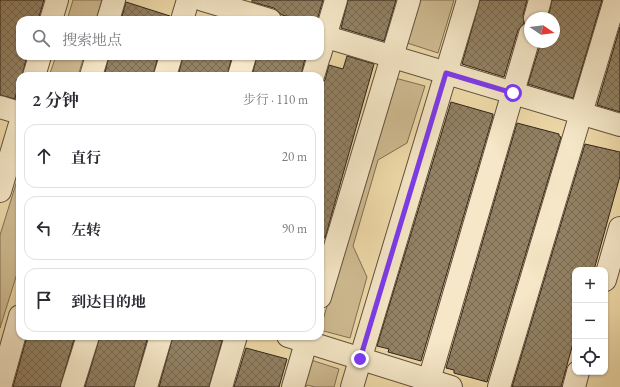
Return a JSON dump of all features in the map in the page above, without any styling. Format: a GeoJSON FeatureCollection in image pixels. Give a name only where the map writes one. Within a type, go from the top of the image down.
{"type":"FeatureCollection","features":[{"type":"Feature","properties":{"kind":"lane"},"geometry":{"type":"LineString","coordinates":[[52,16],[57,0]]}},
{"type":"Feature","properties":{"kind":"lane"},"geometry":{"type":"LineString","coordinates":[[109,16],[114,0]]}},
{"type":"Feature","properties":{"kind":"lane"},"geometry":{"type":"LineString","coordinates":[[183,16],[188,0]]}},
{"type":"Feature","properties":{"kind":"lane"},"geometry":{"type":"LineString","coordinates":[[203,0],[261,14]]}},
{"type":"Feature","properties":{"kind":"lane"},"geometry":{"type":"LineString","coordinates":[[324,36],[336,0]]}},
{"type":"Feature","properties":{"kind":"lane"},"geometry":{"type":"LineString","coordinates":[[324,284],[409,0]]}},
{"type":"Feature","properties":{"kind":"lane"},"geometry":{"type":"LineString","coordinates":[[352,387],[468,0]]}},
{"type":"Feature","properties":{"kind":"lane"},"geometry":{"type":"LineString","coordinates":[[537,12],[540,0]]}},
{"type":"Feature","properties":{"kind":"lane"},"geometry":{"type":"LineString","coordinates":[[499,387],[615,0]]}},
{"type":"Feature","properties":{"kind":"lane"},"geometry":{"type":"LineString","coordinates":[[324,46],[392,57],[620,125]]}},
{"type":"Feature","properties":{"kind":"lane"},"geometry":{"type":"LineString","coordinates":[[428,384],[526,48]]}},
{"type":"Feature","properties":{"kind":"lane"},"geometry":{"type":"LineString","coordinates":[[35,72],[39,60]]}},
{"type":"Feature","properties":{"kind":"lane"},"geometry":{"type":"LineString","coordinates":[[92,72],[96,60]]}},
{"type":"Feature","properties":{"kind":"lane"},"geometry":{"type":"LineString","coordinates":[[166,72],[170,60]]}},
{"type":"Feature","properties":{"kind":"lane"},"geometry":{"type":"LineString","coordinates":[[240,72],[244,60]]}},
{"type":"Feature","properties":{"kind":"lane"},"geometry":{"type":"LineString","coordinates":[[314,72],[317,60]]}},
{"type":"Feature","properties":{"kind":"lane"},"geometry":{"type":"LineString","coordinates":[[0,107],[16,112]]}},
{"type":"Feature","properties":{"kind":"lane"},"geometry":{"type":"LineString","coordinates":[[0,191],[16,137]]}},
{"type":"Feature","properties":{"kind":"lane"},"geometry":{"type":"LineString","coordinates":[[608,270],[620,228]]}},
{"type":"Feature","properties":{"kind":"lane"},"geometry":{"type":"LineString","coordinates":[[0,386],[16,330]]}},
{"type":"Feature","properties":{"kind":"lane"},"geometry":{"type":"LineString","coordinates":[[72,387],[87,340]]}},
{"type":"Feature","properties":{"kind":"lane"},"geometry":{"type":"LineString","coordinates":[[146,387],[160,340]]}},
{"type":"Feature","properties":{"kind":"lane"},"geometry":{"type":"LineString","coordinates":[[221,387],[235,340]]}},
{"type":"Feature","properties":{"kind":"lane"},"geometry":{"type":"LineString","coordinates":[[293,387],[301,340]]}},
{"type":"Feature","properties":{"kind":"lane"},"geometry":{"type":"LineString","coordinates":[[307,340],[428,384],[451,387]]}},
{"type":"Feature","properties":{"kind":"lane"},"geometry":{"type":"LineString","coordinates":[[574,387],[577,375]]}},
{"type":"Feature","properties":{"kind":"shaded area"},"geometry":{"type":"Polygon","coordinates":[[[73,0],[102,0],[97,16],[68,16],[73,0]]]}},
{"type":"Feature","properties":{"kind":"shaded area"},"geometry":{"type":"Polygon","coordinates":[[[416,0],[454,0],[438,53],[404,42],[416,0]]]}},
{"type":"Feature","properties":{"kind":"shaded area"},"geometry":{"type":"Polygon","coordinates":[[[55,60],[83,60],[79,72],[50,72],[55,60]]]}},
{"type":"Feature","properties":{"kind":"shaded area"},"geometry":{"type":"Polygon","coordinates":[[[395,78],[425,86],[407,143],[378,160],[353,246],[367,277],[350,338],[324,331],[324,317],[395,78]]]}},
{"type":"Feature","properties":{"kind":"shaded area"},"geometry":{"type":"Polygon","coordinates":[[[16,184],[16,277],[0,328],[0,235],[16,184]]]}},
{"type":"Feature","properties":{"kind":"shaded area"},"geometry":{"type":"Polygon","coordinates":[[[311,360],[339,369],[334,387],[315,387],[307,385],[306,387],[302,387],[311,360]]]}},
{"type":"Feature","properties":{"kind":"building"},"geometry":{"type":"Polygon","coordinates":[[[0,0],[44,0],[39,16],[16,16],[16,60],[26,60],[23,72],[16,72],[15,99],[0,95],[0,0]]]}},
{"type":"Feature","properties":{"kind":"building"},"geometry":{"type":"Polygon","coordinates":[[[252,0],[323,0],[318,16],[286,16],[282,15],[274,8],[252,2],[252,0]]]}},
{"type":"Feature","properties":{"kind":"building"},"geometry":{"type":"Polygon","coordinates":[[[348,0],[396,0],[384,41],[341,28],[348,0]]]}},
{"type":"Feature","properties":{"kind":"building"},"geometry":{"type":"Polygon","coordinates":[[[480,0],[527,0],[523,15],[524,23],[518,30],[504,77],[462,64],[480,0]]]}},
{"type":"Feature","properties":{"kind":"building"},"geometry":{"type":"Polygon","coordinates":[[[552,0],[602,0],[573,98],[528,84],[539,48],[560,48],[560,12],[549,12],[552,0]]]}},
{"type":"Feature","properties":{"kind":"building"},"geometry":{"type":"Polygon","coordinates":[[[126,2],[170,16],[122,16],[126,2]]]}},
{"type":"Feature","properties":{"kind":"building"},"geometry":{"type":"Polygon","coordinates":[[[620,27],[620,112],[597,105],[620,27]]]}},
{"type":"Feature","properties":{"kind":"building"},"geometry":{"type":"Polygon","coordinates":[[[347,56],[374,64],[325,238],[324,81],[329,65],[343,69],[347,56]]]}},
{"type":"Feature","properties":{"kind":"building"},"geometry":{"type":"Polygon","coordinates":[[[108,60],[157,60],[154,72],[105,72],[108,60]]]}},
{"type":"Feature","properties":{"kind":"building"},"geometry":{"type":"Polygon","coordinates":[[[182,60],[231,60],[228,72],[179,72],[182,60]]]}},
{"type":"Feature","properties":{"kind":"building"},"geometry":{"type":"Polygon","coordinates":[[[256,60],[305,60],[302,72],[253,72],[256,60]]]}},
{"type":"Feature","properties":{"kind":"building"},"geometry":{"type":"Polygon","coordinates":[[[451,102],[493,114],[493,116],[421,361],[388,352],[389,349],[377,346],[451,102]]]}},
{"type":"Feature","properties":{"kind":"building"},"geometry":{"type":"Polygon","coordinates":[[[517,123],[559,134],[561,137],[487,382],[454,373],[454,370],[446,368],[517,123]]]}},
{"type":"Feature","properties":{"kind":"building"},"geometry":{"type":"Polygon","coordinates":[[[585,144],[620,152],[620,176],[595,267],[572,267],[572,347],[561,387],[512,387],[585,144]]]}},
{"type":"Feature","properties":{"kind":"building"},"geometry":{"type":"Polygon","coordinates":[[[26,340],[74,340],[60,387],[13,387],[26,340]]]}},
{"type":"Feature","properties":{"kind":"building"},"geometry":{"type":"Polygon","coordinates":[[[99,340],[147,340],[134,387],[85,387],[99,340]]]}},
{"type":"Feature","properties":{"kind":"building"},"geometry":{"type":"Polygon","coordinates":[[[172,340],[222,341],[209,387],[159,387],[172,340]]]}},
{"type":"Feature","properties":{"kind":"building"},"geometry":{"type":"Polygon","coordinates":[[[246,348],[287,359],[279,387],[234,387],[246,348]]]}},
{"type":"Feature","properties":{"kind":"route"},"geometry":{"type":"LineString","coordinates":[[360,359],[446,73],[513,93]]}}]}
